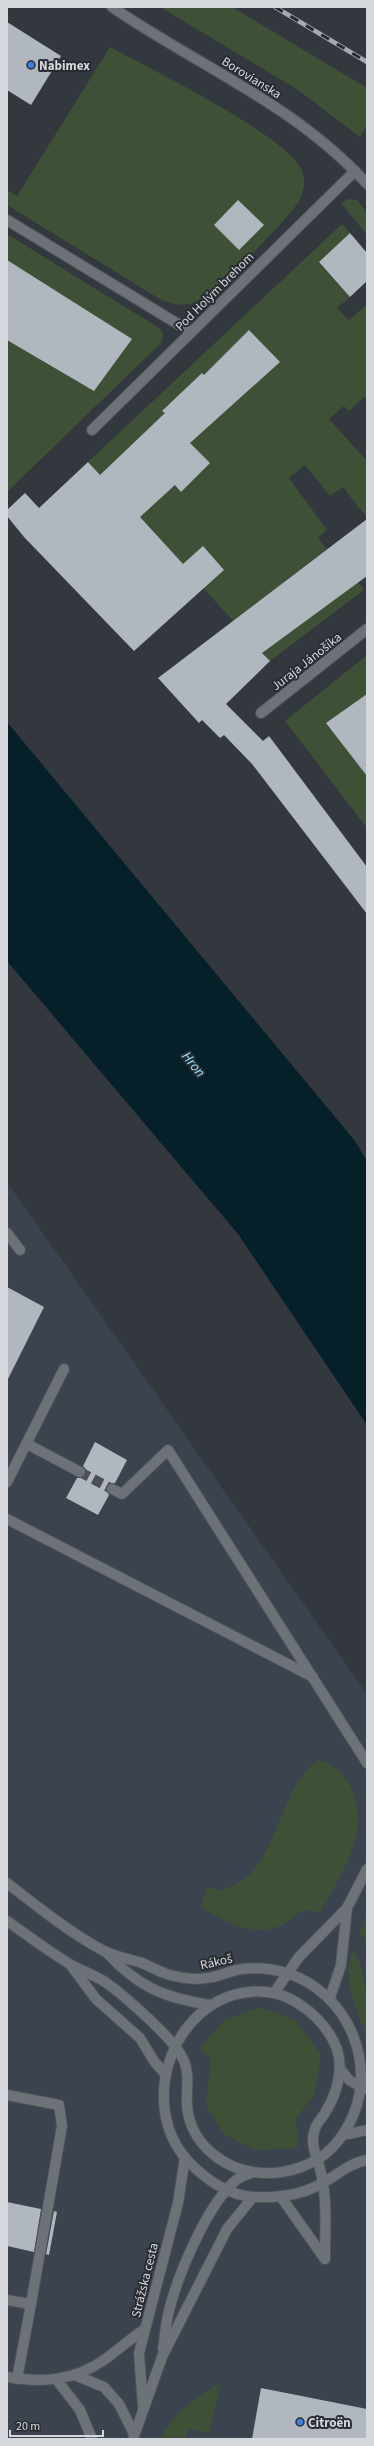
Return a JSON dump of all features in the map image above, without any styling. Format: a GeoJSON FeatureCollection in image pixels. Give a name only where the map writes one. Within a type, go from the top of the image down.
{"type":"FeatureCollection","features":[{"type":"Feature","properties":{"kind":"street","name":"Borovianska"},"geometry":{"type":"LineString","coordinates":[[112,7],[289,116],[331,148],[367,184]]}},
{"type":"Feature","properties":{"kind":"street","name":"Pod Holým brehom"},"geometry":{"type":"LineString","coordinates":[[92,430],[355,171]]}},
{"type":"Feature","properties":{"kind":"street"},"geometry":{"type":"LineString","coordinates":[[7,220],[192,332]]}},
{"type":"Feature","properties":{"kind":"street","name":"Juraja Jánošíka"},"geometry":{"type":"LineString","coordinates":[[261,713],[367,629]]}},
{"type":"Feature","properties":{"kind":"street"},"geometry":{"type":"LineString","coordinates":[[7,1233],[20,1250]]}},
{"type":"Feature","properties":{"kind":"street"},"geometry":{"type":"LineString","coordinates":[[7,1482],[64,1369]]}},
{"type":"Feature","properties":{"kind":"street"},"geometry":{"type":"LineString","coordinates":[[26,1444],[80,1472]]}},
{"type":"Feature","properties":{"kind":"street"},"geometry":{"type":"LineString","coordinates":[[112,1489],[122,1494],[168,1450],[367,1763]]}},
{"type":"Feature","properties":{"kind":"street"},"geometry":{"type":"LineString","coordinates":[[7,1519],[313,1678]]}},
{"type":"Feature","properties":{"kind":"street"},"geometry":{"type":"LineString","coordinates":[[274,1993],[299,1957],[347,1908],[367,1869]]}},
{"type":"Feature","properties":{"kind":"street","name":"Rákoš"},"geometry":{"type":"LineString","coordinates":[[7,1883],[64,1926],[106,1952],[174,1976],[196,1979],[213,1977],[240,1969],[263,1968],[288,1973],[312,1984],[340,2008],[353,2032],[363,2061],[364,2088],[343,2135],[323,2156],[293,2170],[274,2174],[251,2173],[232,2167],[221,2160],[202,2143],[191,2123],[187,2106],[186,2066],[175,2048]]}},
{"type":"Feature","properties":{"kind":"street"},"geometry":{"type":"LineString","coordinates":[[330,1998],[341,1966],[347,1908]]}},
{"type":"Feature","properties":{"kind":"street"},"geometry":{"type":"LineString","coordinates":[[7,1921],[71,1965],[106,1983],[148,2018],[175,2048]]}},
{"type":"Feature","properties":{"kind":"street","name":"Rákoš"},"geometry":{"type":"LineString","coordinates":[[106,1952],[126,1973],[163,1995],[211,2005]]}},
{"type":"Feature","properties":{"kind":"street"},"geometry":{"type":"LineString","coordinates":[[71,1965],[96,1999],[140,2038],[154,2061],[166,2075]]}},
{"type":"Feature","properties":{"kind":"street"},"geometry":{"type":"LineString","coordinates":[[364,2088],[349,2080],[341,2070],[336,2049],[328,2030],[314,2014],[297,2002],[274,1993],[262,1991],[236,1994],[211,2005],[199,2013],[183,2033],[175,2048],[166,2075],[164,2091],[165,2113],[174,2138],[185,2157],[211,2181],[227,2190],[253,2197],[290,2197],[323,2183],[347,2166],[367,2160]]}},
{"type":"Feature","properties":{"kind":"street"},"geometry":{"type":"LineString","coordinates":[[281,2197],[325,2259],[325,2198],[323,2183],[312,2144],[314,2129],[331,2102],[341,2070]]}},
{"type":"Feature","properties":{"kind":"street"},"geometry":{"type":"LineString","coordinates":[[7,2095],[59,2105],[62,2126],[31,2304],[12,2378],[33,2382],[77,2376],[104,2360],[124,2342],[145,2329]]}},
{"type":"Feature","properties":{"kind":"street"},"geometry":{"type":"LineString","coordinates":[[343,2135],[367,2130]]}},
{"type":"Feature","properties":{"kind":"street","name":"Strážska cesta"},"geometry":{"type":"LineString","coordinates":[[143,2411],[139,2353],[178,2203],[185,2157]]}},
{"type":"Feature","properties":{"kind":"street","name":"Strážska cesta"},"geometry":{"type":"LineString","coordinates":[[162,2357],[170,2307],[187,2257],[217,2203],[239,2178],[251,2173]]}},
{"type":"Feature","properties":{"kind":"street","name":"Strážska cesta"},"geometry":{"type":"LineString","coordinates":[[133,2436],[162,2357],[227,2229],[253,2197]]}},
{"type":"Feature","properties":{"kind":"street"},"geometry":{"type":"LineString","coordinates":[[7,2300],[31,2304]]}},
{"type":"Feature","properties":{"kind":"street"},"geometry":{"type":"LineString","coordinates":[[77,2376],[104,2387],[118,2404],[133,2436]]}},
{"type":"Feature","properties":{"kind":"street"},"geometry":{"type":"LineString","coordinates":[[56,2378],[80,2410],[92,2439]]}},
{"type":"Feature","properties":{"kind":"shaded area"},"geometry":{"type":"Polygon","coordinates":[[[7,1182],[367,1694],[367,2439],[7,2439],[7,1182]]]}},
{"type":"Feature","properties":{"kind":"green space"},"geometry":{"type":"Polygon","coordinates":[[[160,7],[232,7],[367,88],[367,124],[360,137],[298,90],[160,7]]]}},
{"type":"Feature","properties":{"kind":"green space"},"geometry":{"type":"Polygon","coordinates":[[[110,47],[184,86],[246,122],[272,140],[292,157],[302,171],[304,183],[302,194],[299,201],[281,224],[232,273],[202,298],[193,303],[184,305],[175,304],[158,298],[7,205],[7,190],[17,196],[110,47]]]}},
{"type":"Feature","properties":{"kind":"green space"},"geometry":{"type":"Polygon","coordinates":[[[348,199],[357,200],[367,212],[367,235],[341,203],[348,199]]]}},
{"type":"Feature","properties":{"kind":"green space"},"geometry":{"type":"Polygon","coordinates":[[[342,224],[350,233],[319,263],[350,297],[337,308],[349,320],[367,304],[367,401],[364,397],[349,411],[344,406],[329,419],[367,461],[367,518],[343,487],[330,496],[305,465],[289,478],[327,530],[318,538],[327,549],[254,605],[278,639],[358,582],[364,590],[270,661],[88,462],[342,224]]]}},
{"type":"Feature","properties":{"kind":"green space"},"geometry":{"type":"Polygon","coordinates":[[[7,234],[159,328],[163,333],[163,337],[161,343],[7,492],[7,234]]]}},
{"type":"Feature","properties":{"kind":"green space"},"geometry":{"type":"Polygon","coordinates":[[[367,655],[367,828],[285,721],[367,655]]]}},
{"type":"Feature","properties":{"kind":"green space"},"geometry":{"type":"Polygon","coordinates":[[[319,1760],[333,1766],[346,1779],[356,1801],[358,1818],[352,1851],[337,1883],[320,1913],[306,1910],[302,1911],[284,1924],[262,1930],[240,1927],[200,1907],[208,1887],[223,1890],[235,1885],[250,1875],[261,1860],[295,1786],[306,1771],[319,1760]]]}},
{"type":"Feature","properties":{"kind":"green space"},"geometry":{"type":"Polygon","coordinates":[[[367,1915],[367,1940],[359,1934],[367,1915]]]}},
{"type":"Feature","properties":{"kind":"green space"},"geometry":{"type":"Polygon","coordinates":[[[352,1949],[357,1957],[364,1978],[366,1990],[367,2034],[357,2012],[349,1983],[352,1949]]]}},
{"type":"Feature","properties":{"kind":"green space"},"geometry":{"type":"Polygon","coordinates":[[[260,2007],[296,2020],[321,2055],[315,2094],[296,2118],[298,2148],[254,2150],[224,2134],[206,2105],[211,2060],[200,2047],[225,2020],[260,2007]]]}},
{"type":"Feature","properties":{"kind":"green space"},"geometry":{"type":"Polygon","coordinates":[[[221,2383],[209,2433],[188,2429],[185,2439],[161,2439],[172,2421],[186,2406],[221,2383]]]}},
{"type":"Feature","properties":{"kind":"water","name":"Hron"},"geometry":{"type":"Polygon","coordinates":[[[7,722],[355,1141],[367,1161],[367,1425],[238,1234],[7,961],[7,722]]]}},
{"type":"Feature","properties":{"kind":"building","name":"Nabimex"},"geometry":{"type":"Polygon","coordinates":[[[7,22],[61,56],[31,105],[7,90],[7,22]]]}},
{"type":"Feature","properties":{"kind":"building"},"geometry":{"type":"Polygon","coordinates":[[[238,200],[264,225],[239,250],[214,225],[238,200]]]}},
{"type":"Feature","properties":{"kind":"building"},"geometry":{"type":"Polygon","coordinates":[[[350,233],[367,253],[367,281],[350,297],[319,262],[350,233]]]}},
{"type":"Feature","properties":{"kind":"building"},"geometry":{"type":"Polygon","coordinates":[[[7,260],[132,339],[94,391],[7,340],[7,260]]]}},
{"type":"Feature","properties":{"kind":"building"},"geometry":{"type":"Polygon","coordinates":[[[249,330],[280,362],[190,443],[210,463],[181,492],[175,485],[140,517],[183,564],[203,546],[224,570],[134,651],[24,537],[7,516],[7,510],[25,493],[39,508],[88,462],[100,475],[165,413],[162,411],[202,373],[204,375],[249,330]]]}},
{"type":"Feature","properties":{"kind":"building"},"geometry":{"type":"Polygon","coordinates":[[[367,519],[367,576],[262,653],[270,661],[226,704],[263,741],[269,736],[367,867],[367,914],[252,764],[224,735],[220,738],[202,720],[199,723],[158,678],[367,519]]]}},
{"type":"Feature","properties":{"kind":"building"},"geometry":{"type":"Polygon","coordinates":[[[367,694],[367,776],[326,723],[367,694]]]}},
{"type":"Feature","properties":{"kind":"building"},"geometry":{"type":"Polygon","coordinates":[[[7,1287],[44,1307],[7,1381],[7,1287]]]}},
{"type":"Feature","properties":{"kind":"building"},"geometry":{"type":"Polygon","coordinates":[[[95,1442],[127,1460],[115,1483],[106,1486],[106,1490],[109,1495],[98,1515],[66,1498],[77,1478],[81,1478],[86,1475],[86,1469],[83,1466],[95,1442]]]}},
{"type":"Feature","properties":{"kind":"building"},"geometry":{"type":"Polygon","coordinates":[[[7,2202],[41,2209],[34,2252],[7,2246],[7,2202]]]}},
{"type":"Feature","properties":{"kind":"building"},"geometry":{"type":"Polygon","coordinates":[[[54,2211],[57,2212],[49,2255],[46,2254],[54,2211]]]}},
{"type":"Feature","properties":{"kind":"building","name":"Citroën"},"geometry":{"type":"Polygon","coordinates":[[[261,2388],[367,2409],[367,2439],[252,2439],[261,2388]]]}},
{"type":"Feature","properties":{"kind":"tunnel"},"geometry":{"type":"LineString","coordinates":[[80,1472],[112,1489]]}},
{"type":"Feature","properties":{"kind":"railway"},"geometry":{"type":"LineString","coordinates":[[275,7],[367,62]]}},
{"type":"Feature","properties":{"kind":"place","name":"Nabimex"},"geometry":{"type":"Point","coordinates":[31,65]}},
{"type":"Feature","properties":{"kind":"place","name":"Citroën"},"geometry":{"type":"Point","coordinates":[300,2422]}}]}
